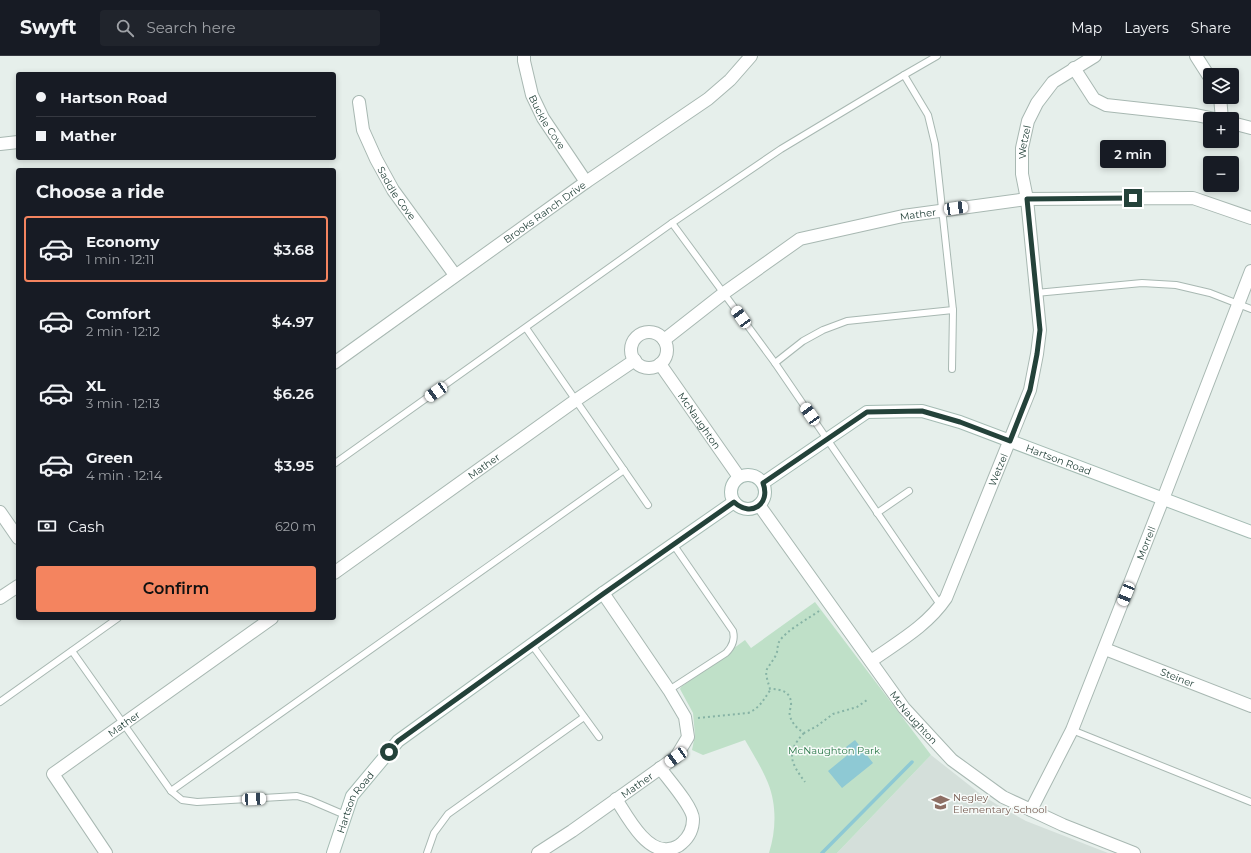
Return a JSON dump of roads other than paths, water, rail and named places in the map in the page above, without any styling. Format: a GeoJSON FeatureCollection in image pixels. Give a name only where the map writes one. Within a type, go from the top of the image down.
{"type":"FeatureCollection","features":[{"type":"Feature","properties":{"kind":"street","name":"Buckle Cove"},"geometry":{"type":"LineString","coordinates":[[524,56],[532,95],[540,112],[586,182]]}},
{"type":"Feature","properties":{"kind":"street","name":"Brooks Ranch Drive"},"geometry":{"type":"LineString","coordinates":[[336,362],[586,182],[708,99],[730,80],[751,56]]}},
{"type":"Feature","properties":{"kind":"street","name":"Wetzel"},"geometry":{"type":"LineString","coordinates":[[871,661],[917,630],[938,610],[946,598],[1030,390],[1040,330],[1027,199],[1022,174],[1022,148],[1028,121],[1038,103],[1053,82],[1095,56]]}},
{"type":"Feature","properties":{"kind":"street"},"geometry":{"type":"LineString","coordinates":[[1196,56],[1204,68]]}},
{"type":"Feature","properties":{"kind":"street"},"geometry":{"type":"LineString","coordinates":[[1074,68],[1094,99],[1106,105],[1203,116]]}},
{"type":"Feature","properties":{"kind":"street","name":"Saddle Cove"},"geometry":{"type":"LineString","coordinates":[[359,102],[363,130],[383,172],[393,190],[455,275]]}},
{"type":"Feature","properties":{"kind":"street"},"geometry":{"type":"LineString","coordinates":[[1239,125],[1251,128]]}},
{"type":"Feature","properties":{"kind":"street"},"geometry":{"type":"LineString","coordinates":[[0,144],[16,142]]}},
{"type":"Feature","properties":{"kind":"street","name":"Mather"},"geometry":{"type":"LineString","coordinates":[[664,340],[800,239],[903,216],[1027,199],[1193,198],[1251,218]]}},
{"type":"Feature","properties":{"kind":"street","name":"Morrell"},"geometry":{"type":"LineString","coordinates":[[1031,810],[1072,730],[1105,649],[1251,271]]}},
{"type":"Feature","properties":{"kind":"street"},"geometry":{"type":"LineString","coordinates":[[643,332],[654,333],[664,340],[667,350],[664,360],[660,364],[650,367],[644,366],[635,360],[631,350],[632,344],[638,335],[643,332]]}},
{"type":"Feature","properties":{"kind":"street","name":"Mather"},"geometry":{"type":"LineString","coordinates":[[336,573],[576,400],[635,360]]}},
{"type":"Feature","properties":{"kind":"street","name":"McNaughton"},"geometry":{"type":"LineString","coordinates":[[660,364],[739,477]]}},
{"type":"Feature","properties":{"kind":"street","name":"Hartson Road"},"geometry":{"type":"LineString","coordinates":[[763,483],[867,412],[922,411],[960,422],[1251,532]]}},
{"type":"Feature","properties":{"kind":"street"},"geometry":{"type":"LineString","coordinates":[[749,474],[759,478],[763,483],[766,490],[765,496],[759,506],[749,510],[742,508],[734,502],[731,492],[735,481],[739,477],[749,474]]}},
{"type":"Feature","properties":{"kind":"street","name":"Hartson Road"},"geometry":{"type":"LineString","coordinates":[[333,853],[352,796],[398,741],[734,502]]}},
{"type":"Feature","properties":{"kind":"street","name":"McNaughton"},"geometry":{"type":"LineString","coordinates":[[759,506],[904,708],[952,760],[1003,797],[1063,825],[1134,853]]}},
{"type":"Feature","properties":{"kind":"street"},"geometry":{"type":"LineString","coordinates":[[0,512],[16,535]]}},
{"type":"Feature","properties":{"kind":"street"},"geometry":{"type":"LineString","coordinates":[[0,598],[16,587]]}},
{"type":"Feature","properties":{"kind":"street","name":"Mather"},"geometry":{"type":"LineString","coordinates":[[538,853],[572,831],[676,757],[688,737],[685,717],[603,594]]}},
{"type":"Feature","properties":{"kind":"street","name":"Mather"},"geometry":{"type":"LineString","coordinates":[[106,853],[53,774],[269,620]]}},
{"type":"Feature","properties":{"kind":"street","name":"Steiner"},"geometry":{"type":"LineString","coordinates":[[1105,649],[1251,706]]}},
{"type":"Feature","properties":{"kind":"street"},"geometry":{"type":"LineString","coordinates":[[616,800],[632,825],[649,844],[662,850],[678,847],[690,836],[693,818],[686,803],[660,768]]}},
{"type":"Feature","properties":{"kind":"lane"},"geometry":{"type":"LineString","coordinates":[[336,463],[672,223],[780,149],[937,56]]}},
{"type":"Feature","properties":{"kind":"lane"},"geometry":{"type":"LineString","coordinates":[[904,75],[928,115],[935,144],[953,310],[952,369]]}},
{"type":"Feature","properties":{"kind":"lane"},"geometry":{"type":"LineString","coordinates":[[672,223],[775,363],[941,606]]}},
{"type":"Feature","properties":{"kind":"lane"},"geometry":{"type":"LineString","coordinates":[[1036,292],[1142,282],[1176,285],[1210,293],[1251,309]]}},
{"type":"Feature","properties":{"kind":"lane"},"geometry":{"type":"LineString","coordinates":[[775,363],[803,341],[823,330],[847,321],[953,310]]}},
{"type":"Feature","properties":{"kind":"lane"},"geometry":{"type":"LineString","coordinates":[[526,328],[648,505]]}},
{"type":"Feature","properties":{"kind":"lane"},"geometry":{"type":"LineString","coordinates":[[171,791],[624,470]]}},
{"type":"Feature","properties":{"kind":"lane"},"geometry":{"type":"LineString","coordinates":[[877,513],[909,492]]}},
{"type":"Feature","properties":{"kind":"lane"},"geometry":{"type":"LineString","coordinates":[[668,690],[726,653],[730,648],[734,634],[733,630],[673,544]]}},
{"type":"Feature","properties":{"kind":"lane"},"geometry":{"type":"LineString","coordinates":[[0,702],[115,620]]}},
{"type":"Feature","properties":{"kind":"lane"},"geometry":{"type":"LineString","coordinates":[[532,645],[599,737]]}},
{"type":"Feature","properties":{"kind":"lane"},"geometry":{"type":"LineString","coordinates":[[72,651],[171,791],[182,800],[196,802],[297,796],[346,815]]}},
{"type":"Feature","properties":{"kind":"lane"},"geometry":{"type":"LineString","coordinates":[[427,853],[434,833],[448,814],[584,717]]}},
{"type":"Feature","properties":{"kind":"lane"},"geometry":{"type":"LineString","coordinates":[[1072,730],[1251,802]]}},
{"type":"Feature","properties":{"kind":"water"},"geometry":{"type":"Polygon","coordinates":[[[855,740],[873,763],[842,788],[828,771],[850,753],[846,747],[855,740]]]}},
{"type":"Feature","properties":{"kind":"waterway"},"geometry":{"type":"LineString","coordinates":[[822,853],[912,762]]}},
{"type":"Feature","properties":{"kind":"place","name":"Negley Elementary School"},"geometry":{"type":"Point","coordinates":[940,803]}},
{"type":"Feature","properties":{"kind":"park label","name":"McNaughton Park"},"geometry":{"type":"Point","coordinates":[834,750]}}]}
